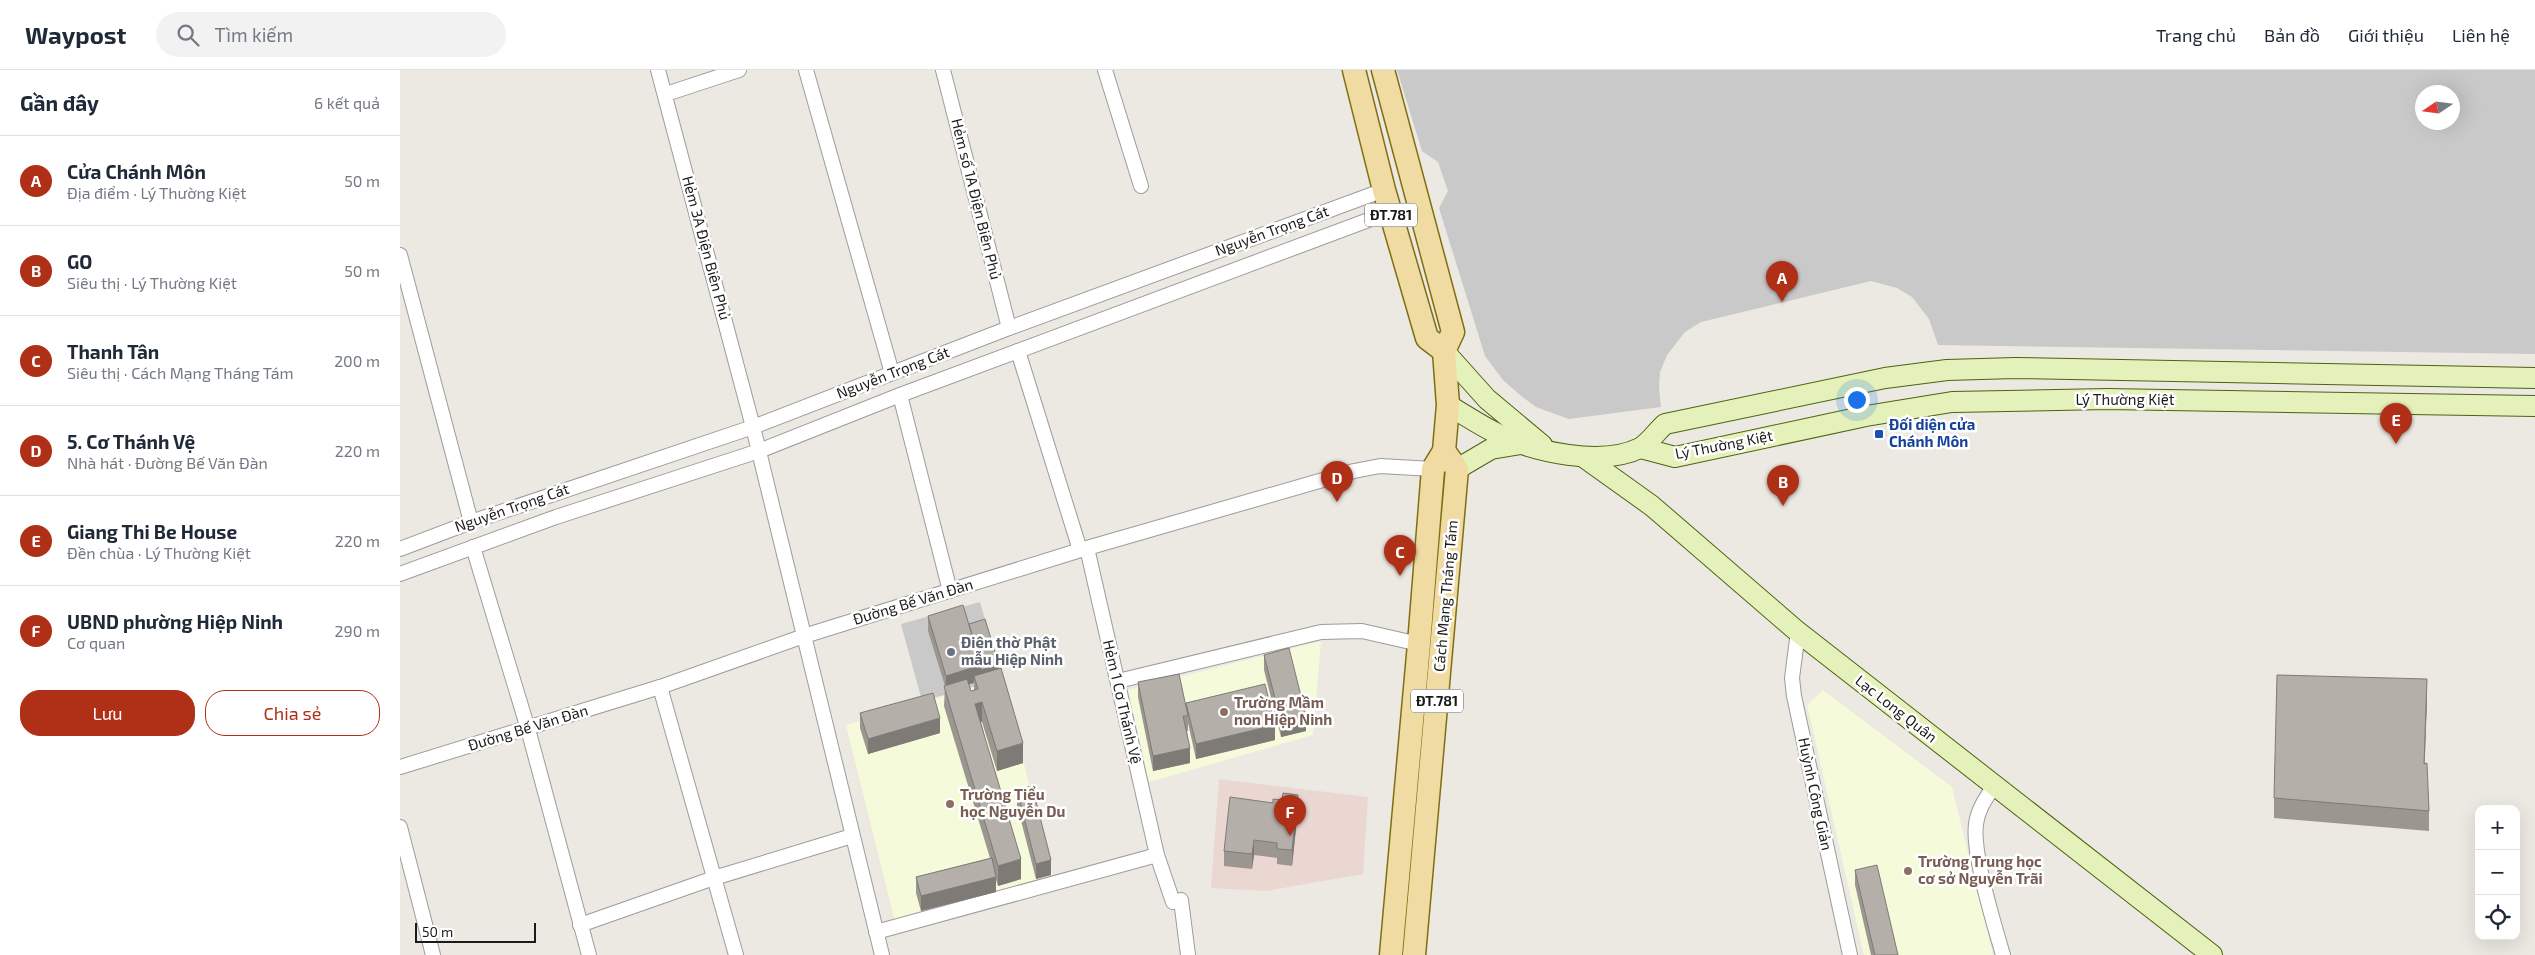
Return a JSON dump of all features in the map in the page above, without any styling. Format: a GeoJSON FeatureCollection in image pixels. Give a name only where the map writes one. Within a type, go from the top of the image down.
{"type":"FeatureCollection","features":[{"type":"Feature","properties":{"kind":"main road","name":"ĐT.781"},"geometry":{"type":"LineString","coordinates":[[1354,70],[1387,200],[1427,338],[1444,351]]}},
{"type":"Feature","properties":{"kind":"main road"},"geometry":{"type":"LineString","coordinates":[[1360,94],[1385,78]]}},
{"type":"Feature","properties":{"kind":"main road","name":"Cách Mạng Tháng Tám"},"geometry":{"type":"LineString","coordinates":[[1385,78],[1453,332],[1444,351],[1448,405],[1414,955]]}},
{"type":"Feature","properties":{"kind":"main road"},"geometry":{"type":"LineString","coordinates":[[1387,200],[1416,189]]}},
{"type":"Feature","properties":{"kind":"main road","name":"Lạc Long Quân"},"geometry":{"type":"LineString","coordinates":[[1444,351],[1487,399],[1547,450]]}},
{"type":"Feature","properties":{"kind":"main road","name":"Lý Thường Kiệt"},"geometry":{"type":"LineString","coordinates":[[1641,448],[1665,424],[1885,378],[1947,370],[2015,368],[2535,378]]}},
{"type":"Feature","properties":{"kind":"main road","name":"Lý Thường Kiệt"},"geometry":{"type":"LineString","coordinates":[[1641,448],[1675,457],[1866,416],[1952,402],[2107,400],[2535,406]]}},
{"type":"Feature","properties":{"kind":"main road","name":"Lạc Long Quân"},"geometry":{"type":"LineString","coordinates":[[1448,405],[1499,435],[1547,450],[1585,458],[1613,456],[1641,448]]}},
{"type":"Feature","properties":{"kind":"main road"},"geometry":{"type":"LineString","coordinates":[[1445,463],[1491,449],[1524,444]]}},
{"type":"Feature","properties":{"kind":"main road","name":"Lạc Long Quân"},"geometry":{"type":"LineString","coordinates":[[1585,458],[1652,506],[1798,632],[2212,955]]}},
{"type":"Feature","properties":{"kind":"main road","name":"Cách Mạng Tháng Tám"},"geometry":{"type":"LineString","coordinates":[[1391,955],[1420,644],[1445,463]]}},
{"type":"Feature","properties":{"kind":"street","name":"Hẻm 3A Điện Biên Phủ"},"geometry":{"type":"LineString","coordinates":[[658,70],[666,94],[753,427],[882,955]]}},
{"type":"Feature","properties":{"kind":"street"},"geometry":{"type":"LineString","coordinates":[[666,94],[740,70]]}},
{"type":"Feature","properties":{"kind":"street"},"geometry":{"type":"LineString","coordinates":[[806,70],[892,373]]}},
{"type":"Feature","properties":{"kind":"street","name":"Hẻm số 1A Điện Biên Phủ"},"geometry":{"type":"LineString","coordinates":[[943,70],[1009,328]]}},
{"type":"Feature","properties":{"kind":"street"},"geometry":{"type":"LineString","coordinates":[[1104,70],[1141,186]]}},
{"type":"Feature","properties":{"kind":"street"},"geometry":{"type":"LineString","coordinates":[[400,574],[556,517],[758,451],[1018,350],[1387,200]]}},
{"type":"Feature","properties":{"kind":"street","name":"Nguyễn Trọng Cát"},"geometry":{"type":"LineString","coordinates":[[400,549],[471,522],[753,427],[1009,328],[1387,200]]}},
{"type":"Feature","properties":{"kind":"street"},"geometry":{"type":"LineString","coordinates":[[400,256],[471,522]]}},
{"type":"Feature","properties":{"kind":"street","name":"Hẻm 1 Cơ Thánh Vệ"},"geometry":{"type":"LineString","coordinates":[[1018,350],[1083,549],[1118,681],[1157,856],[1173,902],[1181,900],[1188,955]]}},
{"type":"Feature","properties":{"kind":"street"},"geometry":{"type":"LineString","coordinates":[[900,395],[950,591]]}},
{"type":"Feature","properties":{"kind":"street","name":"Đường Bế Văn Đàn"},"geometry":{"type":"LineString","coordinates":[[400,767],[660,687],[804,636],[1083,549],[1354,470],[1380,466],[1445,463]]}},
{"type":"Feature","properties":{"kind":"street"},"geometry":{"type":"LineString","coordinates":[[473,547],[528,729],[589,955]]}},
{"type":"Feature","properties":{"kind":"street"},"geometry":{"type":"LineString","coordinates":[[1118,681],[1321,632],[1362,631],[1420,644]]}},
{"type":"Feature","properties":{"kind":"street","name":"Huỳnh Công Giản"},"geometry":{"type":"LineString","coordinates":[[1798,632],[1793,670],[1794,696],[1850,955]]}},
{"type":"Feature","properties":{"kind":"street"},"geometry":{"type":"LineString","coordinates":[[660,687],[736,955]]}},
{"type":"Feature","properties":{"kind":"street"},"geometry":{"type":"LineString","coordinates":[[1994,786],[1979,811],[1975,833],[1983,876],[2003,955]]}},
{"type":"Feature","properties":{"kind":"street"},"geometry":{"type":"LineString","coordinates":[[400,827],[433,955]]}},
{"type":"Feature","properties":{"kind":"street"},"geometry":{"type":"LineString","coordinates":[[580,924],[714,878],[852,836]]}},
{"type":"Feature","properties":{"kind":"street"},"geometry":{"type":"LineString","coordinates":[[876,932],[1157,856]]}},
{"type":"Feature","properties":{"kind":"shaded area"},"geometry":{"type":"Polygon","coordinates":[[[1397,70],[2535,70],[2535,354],[1938,345],[1929,319],[1912,297],[1897,288],[1871,281],[1701,322],[1685,332],[1667,355],[1660,372],[1661,407],[1569,419],[1536,407],[1520,395],[1503,380],[1485,356],[1439,208],[1448,191],[1438,162],[1422,151],[1397,70]]]}},
{"type":"Feature","properties":{"kind":"shaded area","name":"Điện thờ Phật mẫu Hiệp Ninh"},"geometry":{"type":"Polygon","coordinates":[[[980,602],[1002,679],[922,701],[901,624],[980,602]]]}},
{"type":"Feature","properties":{"kind":"shaded area","name":"Trường Mầm non Hiệp Ninh"},"geometry":{"type":"Polygon","coordinates":[[[1321,641],[1313,735],[1149,782],[1128,690],[1321,641]]]}},
{"type":"Feature","properties":{"kind":"shaded area","name":"Trường Tiểu học Nguyễn Du"},"geometry":{"type":"Polygon","coordinates":[[[1002,679],[1055,884],[896,926],[846,725],[1002,679]]]}},
{"type":"Feature","properties":{"kind":"shaded area","name":"Trường Trung học cơ sở Nguyễn Trãi"},"geometry":{"type":"Polygon","coordinates":[[[1823,690],[1952,787],[1993,955],[1864,955],[1807,705],[1823,690]]]}},
{"type":"Feature","properties":{"kind":"shaded area"},"geometry":{"type":"Polygon","coordinates":[[[1219,779],[1368,797],[1363,874],[1266,891],[1211,888],[1219,779]]]}},
{"type":"Feature","properties":{"kind":"building"},"geometry":{"type":"Polygon","coordinates":[[[963,605],[981,665],[946,676],[928,616],[963,605]]]}},
{"type":"Feature","properties":{"kind":"building"},"geometry":{"type":"Polygon","coordinates":[[[985,619],[999,665],[981,670],[969,624],[985,619]]]}},
{"type":"Feature","properties":{"kind":"building"},"geometry":{"type":"Polygon","coordinates":[[[1289,648],[1306,716],[1281,722],[1264,655],[1289,648]]]}},
{"type":"Feature","properties":{"kind":"building"},"geometry":{"type":"Polygon","coordinates":[[[1001,668],[1023,743],[997,751],[982,702],[975,704],[1021,859],[998,866],[944,686],[967,679],[971,691],[978,689],[974,676],[1001,668]]]}},
{"type":"Feature","properties":{"kind":"building"},"geometry":{"type":"Polygon","coordinates":[[[1179,674],[1188,716],[1183,716],[1190,748],[1153,756],[1138,682],[1179,674]]]}},
{"type":"Feature","properties":{"kind":"building"},"geometry":{"type":"Polygon","coordinates":[[[2277,675],[2427,679],[2424,764],[2427,763],[2429,811],[2274,798],[2277,675]]]}},
{"type":"Feature","properties":{"kind":"building"},"geometry":{"type":"Polygon","coordinates":[[[1265,684],[1275,725],[1196,744],[1186,703],[1265,684]]]}},
{"type":"Feature","properties":{"kind":"building"},"geometry":{"type":"Polygon","coordinates":[[[933,693],[940,718],[868,739],[860,713],[933,693]]]}},
{"type":"Feature","properties":{"kind":"building"},"geometry":{"type":"Polygon","coordinates":[[[1032,786],[1051,860],[1036,864],[1017,790],[1032,786]]]}},
{"type":"Feature","properties":{"kind":"building"},"geometry":{"type":"Polygon","coordinates":[[[1283,793],[1298,795],[1292,850],[1277,849],[1277,843],[1254,840],[1252,854],[1224,851],[1230,797],[1273,803],[1273,799],[1282,800],[1283,793]]]}},
{"type":"Feature","properties":{"kind":"building"},"geometry":{"type":"Polygon","coordinates":[[[992,858],[996,877],[921,896],[916,877],[992,858]]]}},
{"type":"Feature","properties":{"kind":"building"},"geometry":{"type":"Polygon","coordinates":[[[1877,865],[1898,955],[1875,955],[1855,870],[1877,865]]]}},
{"type":"Feature","properties":{"kind":"place","name":"Cửa Chánh Môn"},"geometry":{"type":"Point","coordinates":[1782,302]}},
{"type":"Feature","properties":{"kind":"place","name":"Đối diện cửa Chánh Môn"},"geometry":{"type":"Point","coordinates":[1879,434]}},
{"type":"Feature","properties":{"kind":"place","name":"Giang Thi Be House"},"geometry":{"type":"Point","coordinates":[2396,444]}},
{"type":"Feature","properties":{"kind":"place","name":"5. Cơ Thánh Vệ"},"geometry":{"type":"Point","coordinates":[1337,502]}},
{"type":"Feature","properties":{"kind":"place","name":"GO"},"geometry":{"type":"Point","coordinates":[1783,506]}},
{"type":"Feature","properties":{"kind":"place","name":"Thanh Tân"},"geometry":{"type":"Point","coordinates":[1400,576]}},
{"type":"Feature","properties":{"kind":"place","name":"Điện thờ Phật mẫu Hiệp Ninh"},"geometry":{"type":"Point","coordinates":[951,652]}},
{"type":"Feature","properties":{"kind":"place","name":"Trường Mầm non Hiệp Ninh"},"geometry":{"type":"Point","coordinates":[1224,712]}},
{"type":"Feature","properties":{"kind":"place","name":"Trường Tiểu học Nguyễn Du"},"geometry":{"type":"Point","coordinates":[950,804]}},
{"type":"Feature","properties":{"kind":"place","name":"UBND phường Hiệp Ninh"},"geometry":{"type":"Point","coordinates":[1290,836]}},
{"type":"Feature","properties":{"kind":"place","name":"Trường Trung học cơ sở Nguyễn Trãi"},"geometry":{"type":"Point","coordinates":[1908,871]}}]}
